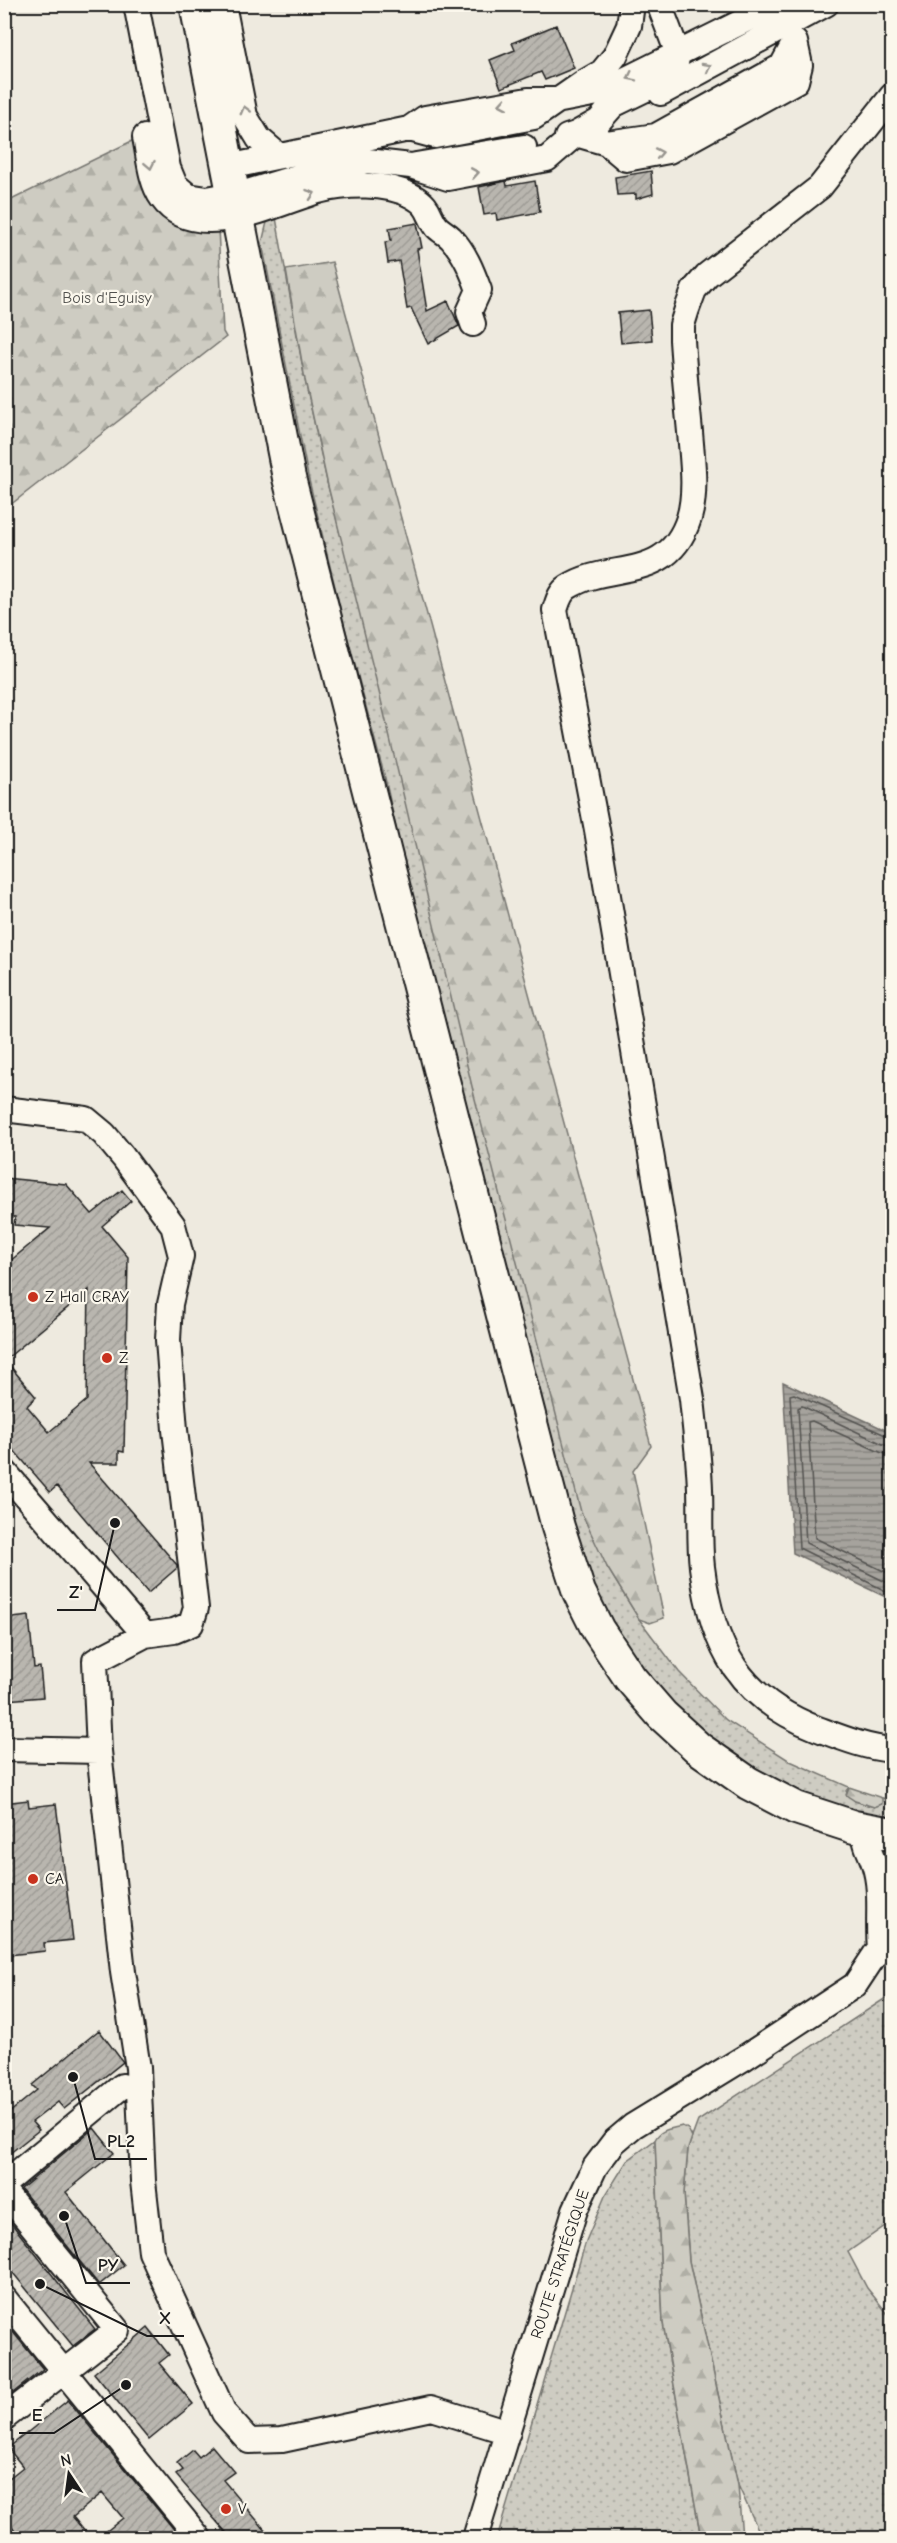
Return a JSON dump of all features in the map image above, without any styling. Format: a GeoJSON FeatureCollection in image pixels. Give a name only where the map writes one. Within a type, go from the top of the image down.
{"type":"FeatureCollection","features":[{"type":"Feature","properties":{"kind":"main road"},"geometry":{"type":"LineString","coordinates":[[196,4],[289,478],[558,1527],[579,1592],[598,1630],[630,1678],[662,1715],[698,1748],[748,1783],[778,1799],[820,1817],[885,1834]]}},
{"type":"Feature","properties":{"kind":"street"},"geometry":{"type":"LineString","coordinates":[[120,4],[152,175],[160,196],[172,210],[193,219],[217,220],[234,192],[279,156],[409,129],[435,136],[534,117],[561,100],[583,82],[602,72],[615,56],[629,26],[632,4]]}},
{"type":"Feature","properties":{"kind":"street"},"geometry":{"type":"LineString","coordinates":[[136,4],[168,168],[175,185],[188,196],[207,199],[317,171],[367,161],[411,166],[448,178],[547,159],[576,134],[599,121],[616,117],[786,19]]}},
{"type":"Feature","properties":{"kind":"street"},"geometry":{"type":"LineString","coordinates":[[223,4],[245,116],[259,139],[279,156]]}},
{"type":"Feature","properties":{"kind":"street"},"geometry":{"type":"LineString","coordinates":[[599,121],[613,105],[650,87],[658,78],[675,67],[678,54],[659,4]]}},
{"type":"Feature","properties":{"kind":"street"},"geometry":{"type":"LineString","coordinates":[[561,100],[598,93],[678,54],[826,4]]}},
{"type":"Feature","properties":{"kind":"street"},"geometry":{"type":"LineString","coordinates":[[576,134],[608,143],[656,136],[782,66],[786,19]]}},
{"type":"Feature","properties":{"kind":"street"},"geometry":{"type":"LineString","coordinates":[[608,143],[626,159],[669,151],[796,81],[800,64],[786,19]]}},
{"type":"Feature","properties":{"kind":"street"},"geometry":{"type":"LineString","coordinates":[[892,96],[820,187],[722,262],[694,290],[682,325],[693,465],[693,494],[689,519],[679,537],[665,554],[645,566],[589,578],[567,587],[559,597],[555,610],[597,830],[692,1399],[700,1488],[702,1565],[710,1617],[727,1657],[754,1692],[791,1719],[845,1740],[892,1750]]}},
{"type":"Feature","properties":{"kind":"street"},"geometry":{"type":"LineString","coordinates":[[561,100],[576,134]]}},
{"type":"Feature","properties":{"kind":"street"},"geometry":{"type":"LineString","coordinates":[[355,140],[388,151],[411,166],[428,186],[450,237]]}},
{"type":"Feature","properties":{"kind":"street"},"geometry":{"type":"LineString","coordinates":[[234,192],[263,210],[320,191],[359,186],[393,189],[412,196],[429,208],[436,226],[450,237],[467,259],[479,290],[469,312],[473,324]]}},
{"type":"Feature","properties":{"kind":"street"},"geometry":{"type":"LineString","coordinates":[[4,1109],[86,1119],[110,1141],[173,1225],[181,1256],[170,1304],[168,1340],[175,1430],[196,1608],[191,1624],[174,1631],[145,1635],[95,1661],[99,1751],[123,1972],[138,2068],[143,2181],[151,2252],[224,2413],[249,2441],[282,2440],[431,2408],[508,2432]]}},
{"type":"Feature","properties":{"kind":"street"},"geometry":{"type":"LineString","coordinates":[[4,1471],[145,1635]]}},
{"type":"Feature","properties":{"kind":"street"},"geometry":{"type":"LineString","coordinates":[[4,1749],[99,1751]]}},
{"type":"Feature","properties":{"kind":"street","name":"ROUTE STRATÉGIQUE"},"geometry":{"type":"LineString","coordinates":[[475,2538],[584,2187],[605,2152],[633,2126],[836,2000],[855,1985],[888,1940],[878,1924],[880,1894],[874,1864],[863,1841],[885,1834]]}},
{"type":"Feature","properties":{"kind":"street"},"geometry":{"type":"LineString","coordinates":[[4,2184],[122,2086]]}},
{"type":"Feature","properties":{"kind":"street"},"geometry":{"type":"LineString","coordinates":[[4,2191],[117,2330],[66,2372],[4,2418]]}},
{"type":"Feature","properties":{"kind":"street"},"geometry":{"type":"LineString","coordinates":[[4,2298],[200,2538]]}},
{"type":"Feature","properties":{"kind":"green space","name":"Bois d'Eguisy"},"geometry":{"type":"Polygon","coordinates":[[[138,138],[218,227],[223,332],[226,337],[5,509],[5,203],[138,138]]]}},
{"type":"Feature","properties":{"kind":"green space"},"geometry":{"type":"Polygon","coordinates":[[[275,212],[305,380],[328,486],[607,1567],[639,1619],[679,1672],[726,1720],[790,1761],[849,1787],[846,1791],[855,1801],[874,1807],[881,1804],[882,1798],[892,1800],[892,1819],[867,1815],[815,1799],[779,1784],[747,1767],[699,1733],[631,1659],[587,1578],[422,945],[385,778],[308,476],[262,243],[267,222],[275,212]]]}},
{"type":"Feature","properties":{"kind":"green space"},"geometry":{"type":"Polygon","coordinates":[[[332,262],[651,1446],[633,1471],[664,1618],[650,1623],[639,1619],[607,1567],[581,1512],[474,1095],[328,486],[305,380],[286,270],[332,262]]]}},
{"type":"Feature","properties":{"kind":"green space"},"geometry":{"type":"Polygon","coordinates":[[[849,1787],[882,1798],[882,1804],[874,1807],[855,1801],[846,1795],[849,1787]]]}},
{"type":"Feature","properties":{"kind":"green space"},"geometry":{"type":"Polygon","coordinates":[[[892,1994],[892,2221],[848,2252],[867,2288],[892,2319],[892,2538],[762,2538],[738,2485],[689,2261],[684,2193],[688,2148],[698,2121],[892,1994]]]}},
{"type":"Feature","properties":{"kind":"green space"},"geometry":{"type":"Polygon","coordinates":[[[682,2126],[688,2129],[692,2137],[688,2149],[684,2193],[689,2261],[738,2485],[742,2538],[701,2538],[663,2323],[655,2140],[663,2132],[682,2126]]]}},
{"type":"Feature","properties":{"kind":"green space"},"geometry":{"type":"Polygon","coordinates":[[[655,2140],[663,2323],[701,2538],[497,2538],[586,2241],[605,2196],[627,2161],[655,2140]]]}},
{"type":"Feature","properties":{"kind":"water"},"geometry":{"type":"Polygon","coordinates":[[[783,1382],[892,1433],[892,1600],[793,1553],[783,1382]]]}},
{"type":"Feature","properties":{"kind":"building"},"geometry":{"type":"Polygon","coordinates":[[[556,25],[574,68],[545,80],[541,72],[501,88],[490,60],[515,50],[512,43],[556,25]]]}},
{"type":"Feature","properties":{"kind":"building"},"geometry":{"type":"Polygon","coordinates":[[[651,171],[653,194],[636,199],[636,194],[617,195],[615,177],[651,171]]]}},
{"type":"Feature","properties":{"kind":"building"},"geometry":{"type":"Polygon","coordinates":[[[506,181],[507,186],[535,181],[540,212],[497,220],[496,213],[484,215],[479,187],[506,181]]]}},
{"type":"Feature","properties":{"kind":"building"},"geometry":{"type":"Polygon","coordinates":[[[417,223],[422,248],[417,249],[427,311],[448,301],[459,326],[428,344],[411,308],[407,309],[399,261],[388,263],[385,242],[391,241],[389,228],[417,223]]]}},
{"type":"Feature","properties":{"kind":"building"},"geometry":{"type":"Polygon","coordinates":[[[649,310],[652,340],[621,343],[618,313],[649,310]]]}},
{"type":"Feature","properties":{"kind":"building"},"geometry":{"type":"Polygon","coordinates":[[[4,1178],[66,1184],[92,1214],[122,1190],[131,1201],[102,1226],[128,1257],[124,1452],[119,1451],[119,1463],[89,1463],[177,1565],[177,1568],[148,1593],[57,1486],[50,1492],[4,1439],[4,1266],[50,1228],[14,1225],[15,1217],[4,1216],[4,1178]],[[89,1290],[5,1360],[36,1397],[27,1406],[49,1432],[87,1400],[89,1290]]]}},
{"type":"Feature","properties":{"kind":"building"},"geometry":{"type":"Polygon","coordinates":[[[29,1616],[34,1668],[40,1667],[43,1697],[6,1700],[4,1619],[29,1616]]]}},
{"type":"Feature","properties":{"kind":"building","name":"CA"},"geometry":{"type":"Polygon","coordinates":[[[28,1800],[29,1807],[56,1804],[73,1940],[44,1943],[45,1951],[9,1955],[4,1919],[4,1803],[28,1800]]]}},
{"type":"Feature","properties":{"kind":"building"},"geometry":{"type":"Polygon","coordinates":[[[99,2030],[123,2062],[64,2109],[58,2102],[32,2122],[39,2130],[4,2158],[4,2117],[37,2090],[32,2085],[99,2030]]]}},
{"type":"Feature","properties":{"kind":"building"},"geometry":{"type":"Polygon","coordinates":[[[94,2128],[114,2153],[66,2192],[124,2265],[99,2285],[21,2189],[94,2128]]]}},
{"type":"Feature","properties":{"kind":"building"},"geometry":{"type":"Polygon","coordinates":[[[4,2214],[95,2329],[73,2346],[4,2262],[4,2214]]]}},
{"type":"Feature","properties":{"kind":"building"},"geometry":{"type":"Polygon","coordinates":[[[4,2321],[43,2369],[4,2400],[4,2321]]]}},
{"type":"Feature","properties":{"kind":"building"},"geometry":{"type":"Polygon","coordinates":[[[148,2328],[169,2355],[159,2363],[193,2404],[149,2440],[94,2373],[148,2328]]]}},
{"type":"Feature","properties":{"kind":"building"},"geometry":{"type":"Polygon","coordinates":[[[68,2400],[181,2538],[98,2538],[123,2518],[102,2493],[73,2517],[90,2538],[20,2538],[4,2514],[4,2482],[23,2467],[8,2448],[68,2400]]]}},
{"type":"Feature","properties":{"kind":"building","name":"V"},"geometry":{"type":"Polygon","coordinates":[[[212,2446],[234,2472],[223,2480],[272,2538],[231,2538],[176,2475],[183,2470],[177,2463],[193,2450],[199,2457],[212,2446]]]}},
{"type":"Feature","properties":{"kind":"place","name":"Z Hall CRAY"},"geometry":{"type":"Point","coordinates":[33,1297]}},
{"type":"Feature","properties":{"kind":"place","name":"Z"},"geometry":{"type":"Point","coordinates":[107,1358]}},
{"type":"Feature","properties":{"kind":"place","name":"Z'"},"geometry":{"type":"Point","coordinates":[115,1523]}},
{"type":"Feature","properties":{"kind":"place","name":"CA"},"geometry":{"type":"Point","coordinates":[33,1879]}},
{"type":"Feature","properties":{"kind":"place","name":"PL2"},"geometry":{"type":"Point","coordinates":[73,2077]}},
{"type":"Feature","properties":{"kind":"place","name":"PY"},"geometry":{"type":"Point","coordinates":[64,2216]}},
{"type":"Feature","properties":{"kind":"place","name":"X"},"geometry":{"type":"Point","coordinates":[40,2284]}},
{"type":"Feature","properties":{"kind":"place","name":"E"},"geometry":{"type":"Point","coordinates":[126,2385]}},
{"type":"Feature","properties":{"kind":"place","name":"V"},"geometry":{"type":"Point","coordinates":[226,2509]}}]}
